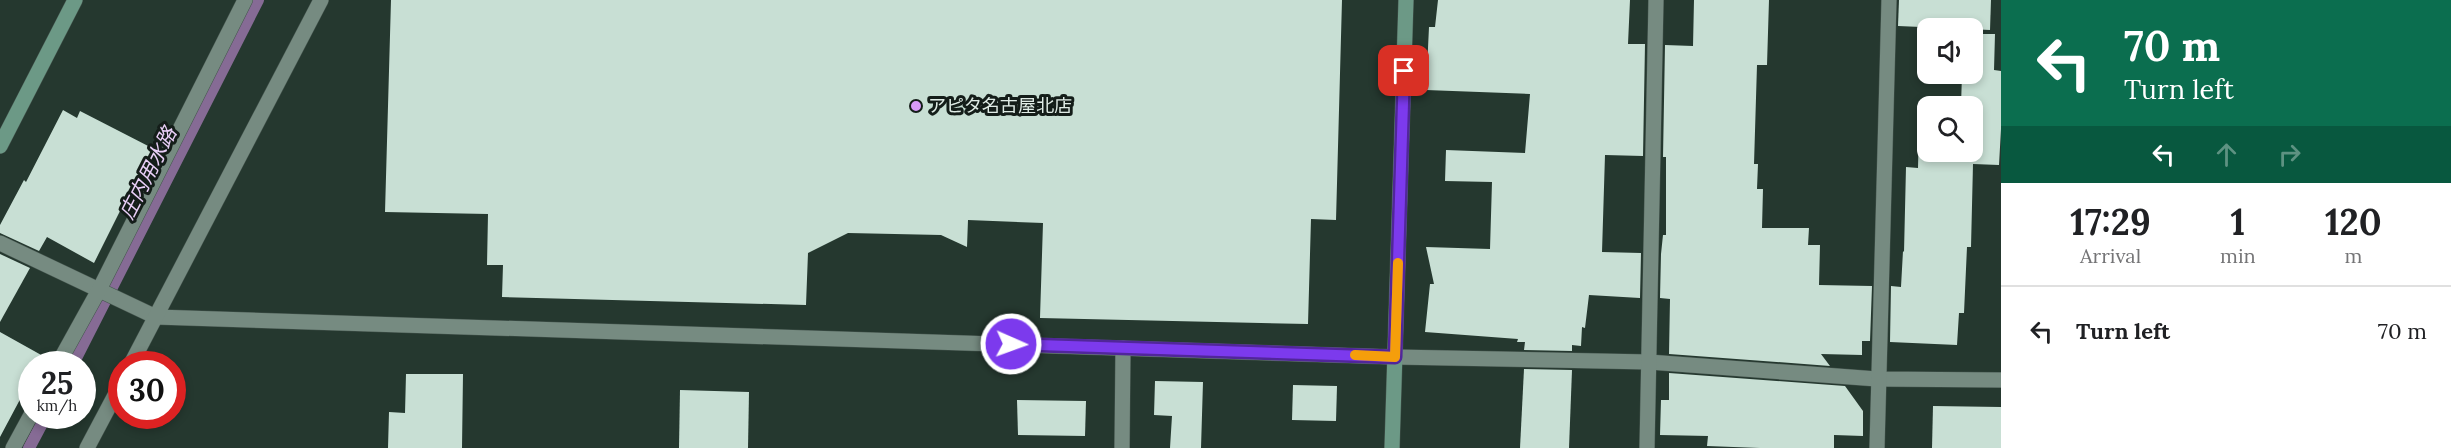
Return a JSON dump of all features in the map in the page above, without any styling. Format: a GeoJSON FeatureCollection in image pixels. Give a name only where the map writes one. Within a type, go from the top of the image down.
{"type":"FeatureCollection","features":[{"type":"Feature","properties":{"kind":"street"},"geometry":{"type":"LineString","coordinates":[[0,146],[75,0]]}},
{"type":"Feature","properties":{"kind":"street"},"geometry":{"type":"LineString","coordinates":[[65,351],[99,290],[245,0]]}},
{"type":"Feature","properties":{"kind":"street"},"geometry":{"type":"LineString","coordinates":[[138,351],[321,0]]}},
{"type":"Feature","properties":{"kind":"street"},"geometry":{"type":"LineString","coordinates":[[1392,448],[1406,0]]}},
{"type":"Feature","properties":{"kind":"street"},"geometry":{"type":"LineString","coordinates":[[1647,448],[1656,0]]}},
{"type":"Feature","properties":{"kind":"street"},"geometry":{"type":"LineString","coordinates":[[1877,448],[1877,379],[1889,0]]}},
{"type":"Feature","properties":{"kind":"street"},"geometry":{"type":"LineString","coordinates":[[0,243],[156,317],[1395,357],[1649,362],[1877,379],[2001,380]]}},
{"type":"Feature","properties":{"kind":"street"},"geometry":{"type":"LineString","coordinates":[[1122,448],[1123,348]]}},
{"type":"Feature","properties":{"kind":"street"},"geometry":{"type":"LineString","coordinates":[[87,448],[108,408]]}},
{"type":"Feature","properties":{"kind":"street"},"geometry":{"type":"LineString","coordinates":[[12,448],[23,429]]}},
{"type":"Feature","properties":{"kind":"building","name":"アピタ名古屋北店"},"geometry":{"type":"Polygon","coordinates":[[[391,0],[1342,0],[1336,220],[1311,219],[1308,324],[1040,318],[1043,223],[968,220],[967,247],[941,235],[848,233],[808,253],[806,305],[502,297],[503,265],[487,265],[488,214],[385,212],[391,0]]]}},
{"type":"Feature","properties":{"kind":"building"},"geometry":{"type":"Polygon","coordinates":[[[1438,0],[1630,0],[1628,44],[1645,44],[1643,156],[1605,155],[1602,252],[1641,253],[1640,298],[1589,295],[1585,328],[1582,327],[1581,346],[1572,345],[1572,351],[1524,350],[1525,342],[1517,342],[1518,339],[1425,332],[1430,284],[1434,284],[1426,247],[1490,249],[1492,182],[1445,181],[1446,150],[1525,153],[1530,94],[1426,90],[1429,27],[1435,27],[1438,0]]]}},
{"type":"Feature","properties":{"kind":"building"},"geometry":{"type":"Polygon","coordinates":[[[1694,0],[1769,0],[1767,65],[1757,65],[1754,164],[1758,164],[1757,189],[1763,189],[1762,228],[1809,228],[1808,245],[1820,245],[1819,285],[1872,286],[1870,341],[1862,341],[1862,355],[1821,354],[1830,366],[1669,354],[1670,299],[1660,298],[1661,254],[1663,235],[1666,235],[1666,157],[1663,157],[1665,45],[1693,46],[1694,0]]]}},
{"type":"Feature","properties":{"kind":"building"},"geometry":{"type":"Polygon","coordinates":[[[1899,0],[1991,0],[1990,30],[1983,30],[1983,18],[1917,18],[1917,27],[1898,26],[1899,0]]]}},
{"type":"Feature","properties":{"kind":"building"},"geometry":{"type":"Polygon","coordinates":[[[1983,34],[1995,34],[1994,70],[2001,71],[1999,165],[1973,164],[1971,247],[1967,247],[1964,313],[1959,313],[1957,345],[1890,342],[1891,286],[1901,287],[1906,167],[1918,168],[1918,162],[1983,162],[1983,96],[1961,96],[1962,84],[1983,84],[1983,34]]]}},
{"type":"Feature","properties":{"kind":"building"},"geometry":{"type":"Polygon","coordinates":[[[63,110],[77,118],[80,111],[154,149],[140,176],[138,175],[94,263],[47,237],[39,251],[0,233],[0,225],[24,180],[26,182],[63,110]]]}},
{"type":"Feature","properties":{"kind":"building"},"geometry":{"type":"Polygon","coordinates":[[[0,254],[30,268],[0,322],[0,254]]]}},
{"type":"Feature","properties":{"kind":"building"},"geometry":{"type":"Polygon","coordinates":[[[0,332],[34,351],[18,351],[18,403],[0,437],[0,332]]]}},
{"type":"Feature","properties":{"kind":"building"},"geometry":{"type":"Polygon","coordinates":[[[1524,369],[1572,370],[1569,448],[1520,448],[1524,369]]]}},
{"type":"Feature","properties":{"kind":"building"},"geometry":{"type":"Polygon","coordinates":[[[1669,373],[1845,386],[1863,411],[1863,436],[1834,435],[1834,448],[1760,448],[1707,446],[1708,436],[1660,435],[1661,400],[1669,400],[1669,373]]]}},
{"type":"Feature","properties":{"kind":"building"},"geometry":{"type":"Polygon","coordinates":[[[406,374],[463,374],[462,448],[388,448],[389,412],[405,413],[406,374]]]}},
{"type":"Feature","properties":{"kind":"building"},"geometry":{"type":"Polygon","coordinates":[[[1155,381],[1203,382],[1201,448],[1170,448],[1172,416],[1154,415],[1155,381]]]}},
{"type":"Feature","properties":{"kind":"building"},"geometry":{"type":"Polygon","coordinates":[[[1293,385],[1337,386],[1336,421],[1292,420],[1293,385]]]}},
{"type":"Feature","properties":{"kind":"building"},"geometry":{"type":"Polygon","coordinates":[[[680,390],[749,392],[748,448],[679,448],[680,390]]]}},
{"type":"Feature","properties":{"kind":"building"},"geometry":{"type":"Polygon","coordinates":[[[1017,400],[1086,401],[1085,436],[1018,435],[1017,400]]]}},
{"type":"Feature","properties":{"kind":"building"},"geometry":{"type":"Polygon","coordinates":[[[1933,406],[2001,407],[2001,448],[1932,448],[1933,406]]]}},
{"type":"Feature","properties":{"kind":"waterway","name":"庄内用水路"},"geometry":{"type":"LineString","coordinates":[[80,351],[258,0]]}},
{"type":"Feature","properties":{"kind":"waterway","name":"庄内用水路"},"geometry":{"type":"LineString","coordinates":[[29,448],[39,429]]}},
{"type":"Feature","properties":{"kind":"slow traffic"},"geometry":{"type":"LineString","coordinates":[[1355,355],[1395,357],[1398,263]]}},
{"type":"Feature","properties":{"kind":"place","name":"アピタ名古屋北店"},"geometry":{"type":"Point","coordinates":[916,106]}},
{"type":"Feature","properties":{"kind":"route"},"geometry":{"type":"LineString","coordinates":[[1011,344],[1395,357],[1404,71]]}}]}
